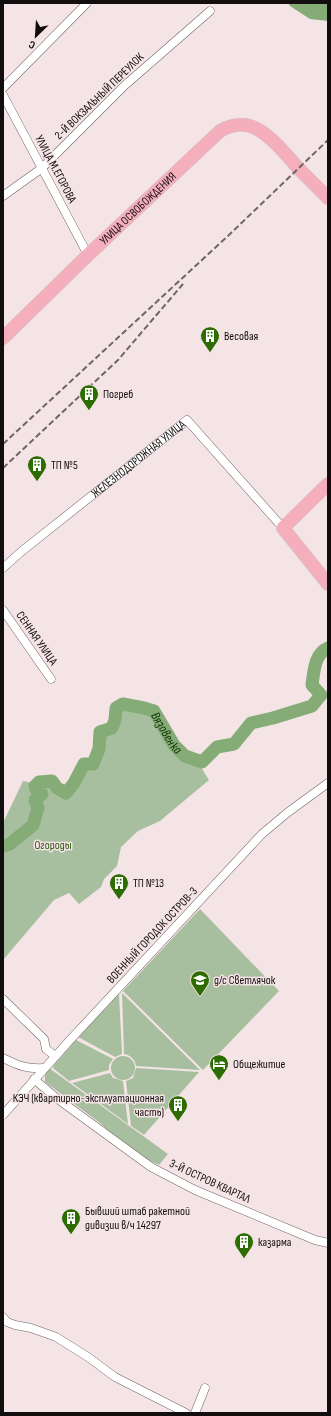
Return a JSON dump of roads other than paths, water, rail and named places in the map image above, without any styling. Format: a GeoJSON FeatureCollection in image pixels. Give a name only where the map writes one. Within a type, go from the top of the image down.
{"type":"FeatureCollection","features":[{"type":"Feature","properties":{"kind":"main road","name":"УЛИЦА ОСВОБОЖДЕНИЯ"},"geometry":{"type":"LineString","coordinates":[[3,338],[88,255],[220,131],[229,126],[250,126],[262,133],[328,198]]}},
{"type":"Feature","properties":{"kind":"main road"},"geometry":{"type":"LineString","coordinates":[[328,484],[283,528],[328,584]]}},
{"type":"Feature","properties":{"kind":"street"},"geometry":{"type":"LineString","coordinates":[[3,88],[87,3]]}},
{"type":"Feature","properties":{"kind":"street","name":"2-Й ВОКЗАЛЬНЫЙ ПЕРЕУЛОК"},"geometry":{"type":"LineString","coordinates":[[3,196],[42,168],[124,86],[210,11]]}},
{"type":"Feature","properties":{"kind":"street","name":"УЛИЦА М.ЕГОРОВА"},"geometry":{"type":"LineString","coordinates":[[3,95],[88,255]]}},
{"type":"Feature","properties":{"kind":"street","name":"ЖЕЛЕЗНОДОРОЖНАЯ УЛИЦА"},"geometry":{"type":"LineString","coordinates":[[3,568],[22,551],[187,420],[283,528]]}},
{"type":"Feature","properties":{"kind":"street","name":"СЕННАЯ УЛИЦА"},"geometry":{"type":"LineString","coordinates":[[3,610],[50,679]]}},
{"type":"Feature","properties":{"kind":"street","name":"ВОЕННЫЙ ГОРОДОК ОСТРОВ-3"},"geometry":{"type":"LineString","coordinates":[[3,1115],[55,1056],[262,834],[287,813],[328,783]]}},
{"type":"Feature","properties":{"kind":"street"},"geometry":{"type":"LineString","coordinates":[[3,999],[44,1039],[46,1049],[55,1056]]}},
{"type":"Feature","properties":{"kind":"street"},"geometry":{"type":"LineString","coordinates":[[3,1058],[17,1065],[31,1069],[44,1068]]}},
{"type":"Feature","properties":{"kind":"street","name":"3-Й ОСТРОВ КВАРТАЛ"},"geometry":{"type":"LineString","coordinates":[[34,1079],[55,1097],[151,1167],[194,1190],[315,1240],[328,1243]]}},
{"type":"Feature","properties":{"kind":"street"},"geometry":{"type":"LineString","coordinates":[[3,1317],[7,1322],[31,1328],[56,1337],[88,1357],[115,1377],[186,1413]]}},
{"type":"Feature","properties":{"kind":"street"},"geometry":{"type":"LineString","coordinates":[[195,1413],[205,1388]]}},
{"type":"Feature","properties":{"kind":"waterway","name":"Вязовенка"},"geometry":{"type":"LineString","coordinates":[[3,846],[10,844],[33,825],[38,808],[35,800],[42,794],[37,791],[35,786],[39,782],[52,781],[57,788],[66,793],[74,783],[84,764],[93,764],[99,749],[100,732],[112,728],[115,720],[116,708],[123,704],[154,711],[174,745],[185,756],[202,762],[217,747],[234,744],[251,723],[312,706],[321,695],[312,685],[314,669],[320,654],[328,648]]}},
{"type":"Feature","properties":{"kind":"railway"},"geometry":{"type":"LineString","coordinates":[[3,444],[230,234],[328,140]]}},
{"type":"Feature","properties":{"kind":"railway"},"geometry":{"type":"LineString","coordinates":[[3,468],[118,360],[183,284]]}},
{"type":"Feature","properties":{"kind":"place","name":"Весовая"},"geometry":{"type":"Point","coordinates":[210,353]}},
{"type":"Feature","properties":{"kind":"place","name":"Погреб"},"geometry":{"type":"Point","coordinates":[89,411]}},
{"type":"Feature","properties":{"kind":"place","name":"ТП №5"},"geometry":{"type":"Point","coordinates":[37,482]}},
{"type":"Feature","properties":{"kind":"place","name":"ТП №13"},"geometry":{"type":"Point","coordinates":[119,900]}},
{"type":"Feature","properties":{"kind":"place","name":"д/с Светлячок"},"geometry":{"type":"Point","coordinates":[200,997]}},
{"type":"Feature","properties":{"kind":"place","name":"Общежитие"},"geometry":{"type":"Point","coordinates":[219,1081]}},
{"type":"Feature","properties":{"kind":"place","name":"КЭЧ (квартирно-эксплуатационная часть)"},"geometry":{"type":"Point","coordinates":[178,1122]}},
{"type":"Feature","properties":{"kind":"place","name":"Бывший штаб ракетной дивизии в/ч 14297"},"geometry":{"type":"Point","coordinates":[71,1235]}},
{"type":"Feature","properties":{"kind":"place","name":"казарма"},"geometry":{"type":"Point","coordinates":[244,1259]}},
{"type":"Feature","properties":{"kind":"park label","name":"Огороды"},"geometry":{"type":"Point","coordinates":[53,845]}}]}
